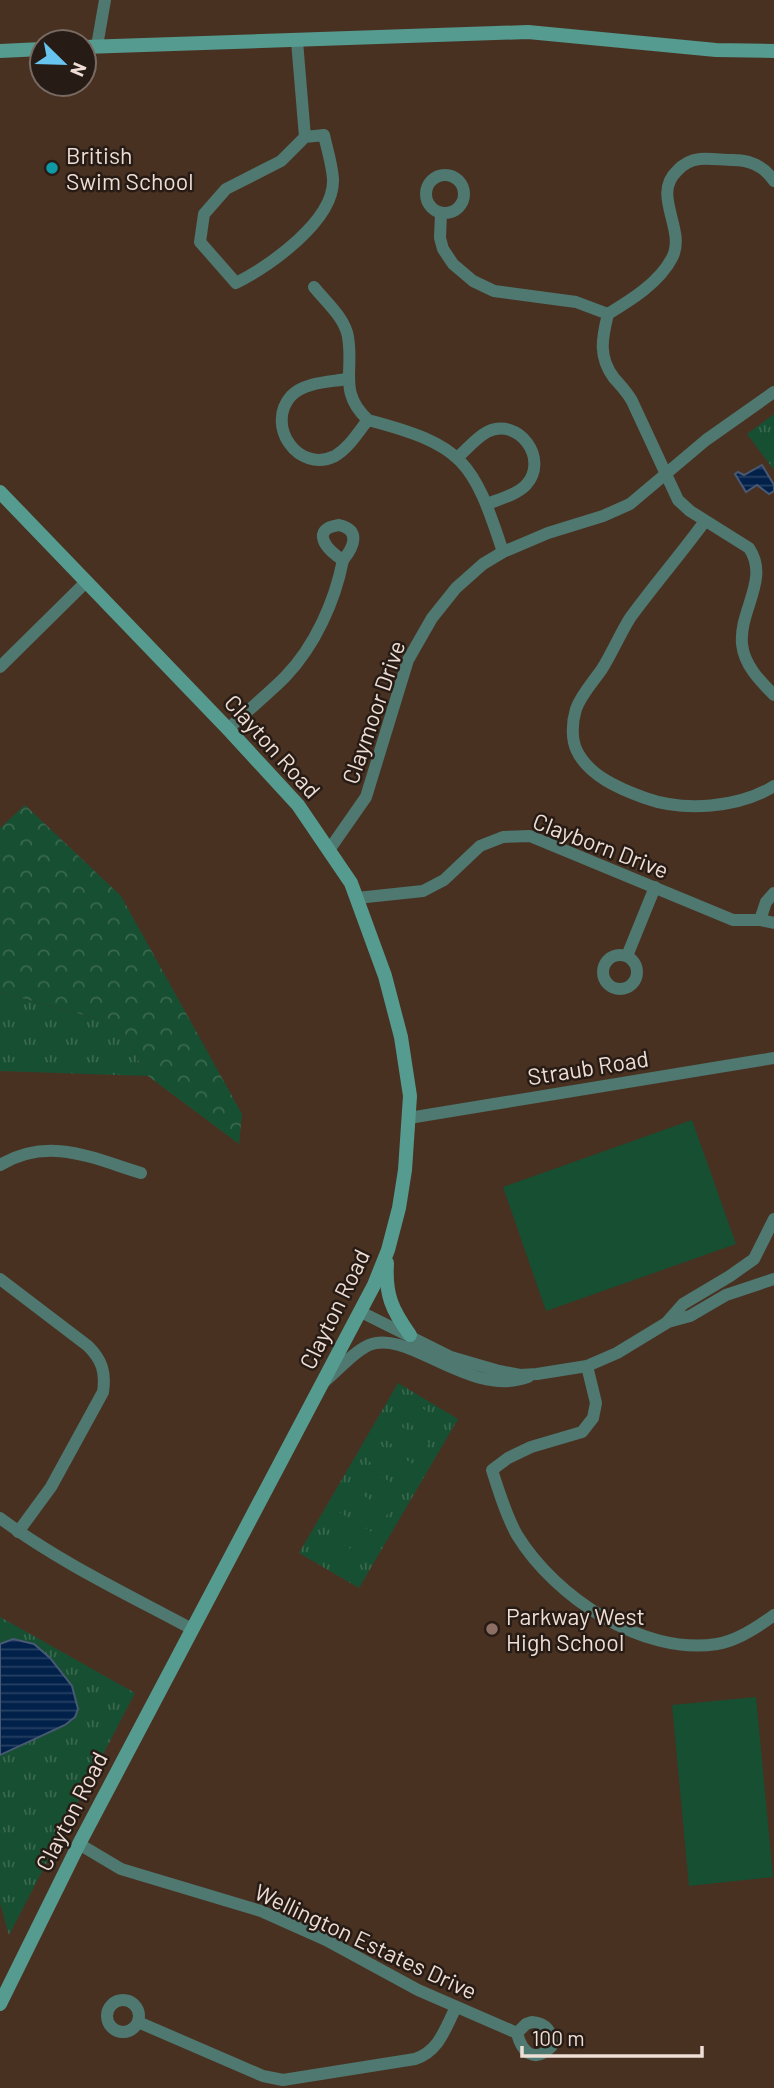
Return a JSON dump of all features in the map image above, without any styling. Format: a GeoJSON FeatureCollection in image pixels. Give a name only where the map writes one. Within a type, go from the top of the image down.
{"type":"FeatureCollection","features":[{"type":"Feature","properties":{"kind":"main road"},"geometry":{"type":"LineString","coordinates":[[98,47],[528,32],[716,50],[774,51]]}},
{"type":"Feature","properties":{"kind":"main road"},"geometry":{"type":"LineString","coordinates":[[0,51],[28,50]]}},
{"type":"Feature","properties":{"kind":"main road","name":"Clayton Road"},"geometry":{"type":"LineString","coordinates":[[0,492],[298,805],[329,850],[351,883],[385,976],[401,1037],[410,1096],[399,1208],[387,1252],[361,1311],[79,1844],[0,2004]]}},
{"type":"Feature","properties":{"kind":"main road"},"geometry":{"type":"LineString","coordinates":[[387,1252],[386,1279],[390,1303],[410,1335]]}},
{"type":"Feature","properties":{"kind":"street"},"geometry":{"type":"LineString","coordinates":[[96,28],[105,0]]}},
{"type":"Feature","properties":{"kind":"street"},"geometry":{"type":"LineString","coordinates":[[297,41],[305,136],[281,161],[226,189],[204,214],[200,242],[236,283],[264,269],[307,230],[326,205],[333,180],[324,135],[305,136]]}},
{"type":"Feature","properties":{"kind":"street"},"geometry":{"type":"LineString","coordinates":[[774,181],[763,168],[739,160],[698,159],[685,163],[673,174],[667,186],[667,201],[677,243],[674,255],[668,266],[651,283],[608,314],[602,346],[603,358],[612,376],[626,390],[678,500],[705,521],[749,548],[754,555],[758,570],[746,613],[742,645],[753,673],[774,695]]}},
{"type":"Feature","properties":{"kind":"street"},"geometry":{"type":"LineString","coordinates":[[442,213],[440,238],[443,249],[453,264],[473,281],[494,291],[576,302],[608,314]]}},
{"type":"Feature","properties":{"kind":"street"},"geometry":{"type":"LineString","coordinates":[[314,287],[345,328],[348,338],[348,379],[355,405],[368,420],[427,438],[458,457],[472,476],[487,505],[503,552]]}},
{"type":"Feature","properties":{"kind":"street"},"geometry":{"type":"LineString","coordinates":[[348,379],[304,387],[291,396],[283,412],[281,425],[288,443],[303,456],[325,459],[345,449],[368,420]]}},
{"type":"Feature","properties":{"kind":"street","name":"Claymoor Drive"},"geometry":{"type":"LineString","coordinates":[[329,850],[366,797],[408,660],[427,627],[456,588],[483,564],[503,552],[548,533],[617,511],[630,503],[706,440],[774,392]]}},
{"type":"Feature","properties":{"kind":"street"},"geometry":{"type":"LineString","coordinates":[[458,457],[487,432],[499,429],[521,435],[531,446],[534,469],[530,480],[515,493],[487,505]]}},
{"type":"Feature","properties":{"kind":"street"},"geometry":{"type":"LineString","coordinates":[[705,521],[633,614],[577,707],[573,721],[575,749],[594,772],[605,779],[648,799],[676,805],[698,806],[730,802],[753,797],[774,786]]}},
{"type":"Feature","properties":{"kind":"street"},"geometry":{"type":"LineString","coordinates":[[228,729],[286,676],[299,660],[323,618],[339,582],[343,560]]}},
{"type":"Feature","properties":{"kind":"street"},"geometry":{"type":"LineString","coordinates":[[0,667],[86,582]]}},
{"type":"Feature","properties":{"kind":"street","name":"Clayborn Drive"},"geometry":{"type":"LineString","coordinates":[[357,898],[423,891],[444,880],[480,846],[492,840],[516,835],[530,836],[733,920],[774,923]]}},
{"type":"Feature","properties":{"kind":"street"},"geometry":{"type":"LineString","coordinates":[[627,956],[655,887]]}},
{"type":"Feature","properties":{"kind":"street"},"geometry":{"type":"LineString","coordinates":[[760,920],[766,902],[774,893]]}},
{"type":"Feature","properties":{"kind":"street","name":"Straub Road"},"geometry":{"type":"LineString","coordinates":[[409,1118],[774,1058]]}},
{"type":"Feature","properties":{"kind":"street"},"geometry":{"type":"LineString","coordinates":[[0,1165],[24,1153],[52,1150],[83,1155],[141,1173]]}},
{"type":"Feature","properties":{"kind":"street"},"geometry":{"type":"LineString","coordinates":[[668,1322],[683,1304],[754,1259],[774,1219]]}},
{"type":"Feature","properties":{"kind":"street"},"geometry":{"type":"LineString","coordinates":[[0,1279],[88,1346],[103,1367],[104,1380],[103,1392],[51,1486],[18,1532]]}},
{"type":"Feature","properties":{"kind":"street"},"geometry":{"type":"LineString","coordinates":[[361,1311],[451,1357],[520,1375],[537,1374],[587,1366],[617,1353],[668,1322],[690,1316],[726,1294],[770,1282]]}},
{"type":"Feature","properties":{"kind":"street"},"geometry":{"type":"LineString","coordinates":[[324,1382],[366,1346],[379,1341],[395,1343],[458,1372],[490,1381],[510,1383],[537,1374]]}},
{"type":"Feature","properties":{"kind":"street"},"geometry":{"type":"LineString","coordinates":[[587,1366],[596,1403],[593,1418],[582,1432],[531,1447],[508,1458],[492,1470],[501,1501],[522,1541],[546,1571],[582,1604],[649,1638],[682,1647],[720,1644],[755,1629],[774,1615]]}},
{"type":"Feature","properties":{"kind":"street"},"geometry":{"type":"LineString","coordinates":[[0,1518],[18,1532],[122,1594],[192,1629]]}},
{"type":"Feature","properties":{"kind":"street","name":"Wellington Estates Drive"},"geometry":{"type":"LineString","coordinates":[[79,1844],[121,1869],[261,1911],[326,1940],[418,1990],[517,2033]]}},
{"type":"Feature","properties":{"kind":"street"},"geometry":{"type":"LineString","coordinates":[[138,2022],[263,2076],[283,2080],[428,2055],[438,2044],[456,2007]]}},
{"type":"Feature","properties":{"kind":"green space"},"geometry":{"type":"Polygon","coordinates":[[[774,414],[774,470],[747,434],[774,414]]]}},
{"type":"Feature","properties":{"kind":"green space"},"geometry":{"type":"Polygon","coordinates":[[[25,805],[121,896],[242,1114],[239,1144],[148,1076],[117,1024],[0,992],[0,828],[25,805]]]}},
{"type":"Feature","properties":{"kind":"green space"},"geometry":{"type":"Polygon","coordinates":[[[0,992],[117,1024],[148,1076],[0,1071],[0,992]]]}},
{"type":"Feature","properties":{"kind":"green space"},"geometry":{"type":"Polygon","coordinates":[[[692,1120],[736,1244],[546,1311],[503,1187],[692,1120]]]}},
{"type":"Feature","properties":{"kind":"green space"},"geometry":{"type":"Polygon","coordinates":[[[398,1383],[458,1419],[359,1588],[299,1553],[398,1383]]]}},
{"type":"Feature","properties":{"kind":"green space"},"geometry":{"type":"Polygon","coordinates":[[[405,1398],[442,1420],[432,1437],[395,1415],[405,1398]]]}},
{"type":"Feature","properties":{"kind":"green space"},"geometry":{"type":"Polygon","coordinates":[[[392,1421],[429,1443],[418,1460],[382,1438],[392,1421]]]}},
{"type":"Feature","properties":{"kind":"green space"},"geometry":{"type":"Polygon","coordinates":[[[378,1444],[415,1465],[405,1482],[368,1461],[378,1444]]]}},
{"type":"Feature","properties":{"kind":"green space"},"geometry":{"type":"Polygon","coordinates":[[[365,1467],[402,1489],[392,1506],[355,1484],[365,1467]]]}},
{"type":"Feature","properties":{"kind":"green space"},"geometry":{"type":"Polygon","coordinates":[[[352,1489],[389,1511],[379,1528],[342,1506],[352,1489]]]}},
{"type":"Feature","properties":{"kind":"green space"},"geometry":{"type":"Polygon","coordinates":[[[339,1512],[375,1534],[365,1551],[328,1529],[339,1512]]]}},
{"type":"Feature","properties":{"kind":"green space"},"geometry":{"type":"Polygon","coordinates":[[[325,1534],[363,1556],[353,1573],[316,1552],[325,1534]]]}},
{"type":"Feature","properties":{"kind":"green space"},"geometry":{"type":"Polygon","coordinates":[[[0,1617],[135,1693],[9,1935],[0,1903],[0,1755],[78,1709],[72,1686],[50,1658],[13,1639],[0,1644],[0,1617]]]}},
{"type":"Feature","properties":{"kind":"green space"},"geometry":{"type":"Polygon","coordinates":[[[756,1697],[773,1877],[689,1886],[672,1705],[756,1697]]]}},
{"type":"Feature","properties":{"kind":"water"},"geometry":{"type":"Polygon","coordinates":[[[762,465],[774,485],[774,491],[769,494],[757,485],[746,492],[735,474],[738,472],[744,475],[762,465]]]}},
{"type":"Feature","properties":{"kind":"water"},"geometry":{"type":"Polygon","coordinates":[[[13,1639],[34,1644],[50,1658],[72,1686],[78,1709],[75,1717],[65,1725],[0,1755],[0,1644],[13,1639]]]}},
{"type":"Feature","properties":{"kind":"place","name":"British Swim School"},"geometry":{"type":"Point","coordinates":[52,168]}},
{"type":"Feature","properties":{"kind":"place","name":"Parkway West High School"},"geometry":{"type":"Point","coordinates":[492,1629]}}]}
